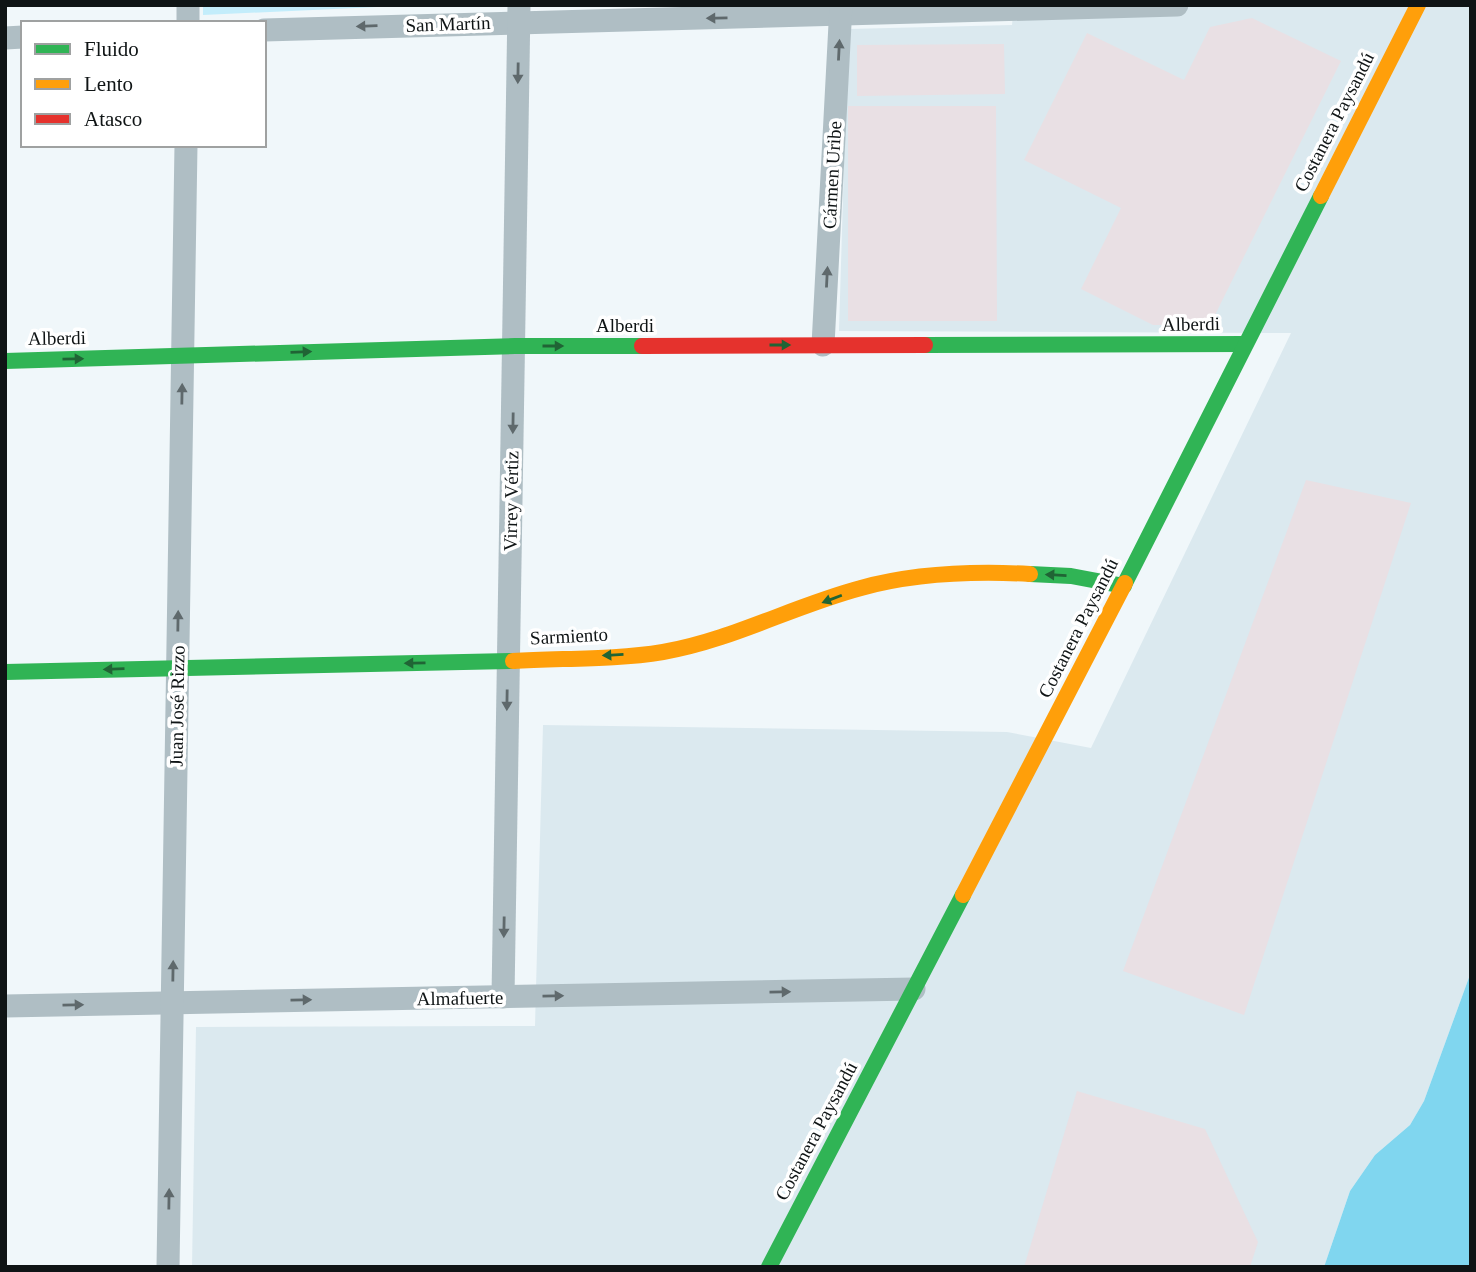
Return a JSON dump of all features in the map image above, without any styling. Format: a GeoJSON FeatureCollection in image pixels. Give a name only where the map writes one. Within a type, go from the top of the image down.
{"type":"FeatureCollection","features":[{"type":"Feature","properties":{"kind":"street","name":"San Martín"},"geometry":{"type":"LineString","coordinates":[[266,30],[519,14],[1177,5]]}},
{"type":"Feature","properties":{"kind":"street","name":"Costanera Paysandú"},"geometry":{"type":"LineString","coordinates":[[769,1267],[1124,586],[1418,5]]}},
{"type":"Feature","properties":{"kind":"street","name":"Cármen Uribe"},"geometry":{"type":"LineString","coordinates":[[823,345],[841,10]]}},
{"type":"Feature","properties":{"kind":"street","name":"Virrey Vértiz"},"geometry":{"type":"LineString","coordinates":[[503,997],[519,14]]}},
{"type":"Feature","properties":{"kind":"street","name":"Juan José Rizzo"},"geometry":{"type":"LineString","coordinates":[[168,1267],[186,147]]}},
{"type":"Feature","properties":{"kind":"street","name":"Alberdi"},"geometry":{"type":"LineString","coordinates":[[5,361],[515,346],[1245,344]]}},
{"type":"Feature","properties":{"kind":"street","name":"Sarmiento"},"geometry":{"type":"LineString","coordinates":[[5,672],[508,661],[662,652],[751,629],[860,588],[919,577],[993,572],[1071,576],[1124,586]]}},
{"type":"Feature","properties":{"kind":"street","name":"Almafuerte"},"geometry":{"type":"LineString","coordinates":[[5,1006],[914,989]]}},
{"type":"Feature","properties":{"kind":"shaded area"},"geometry":{"type":"Polygon","coordinates":[[[203,5],[420,5],[203,15],[203,5]]]}},
{"type":"Feature","properties":{"kind":"shaded area"},"geometry":{"type":"Polygon","coordinates":[[[1014,5],[1471,5],[1471,972],[1424,1101],[1410,1125],[1375,1155],[1350,1191],[1324,1267],[192,1267],[196,1027],[535,1026],[543,725],[1007,732],[1091,748],[1291,333],[839,331],[848,29],[1012,25],[1014,5]]]}},
{"type":"Feature","properties":{"kind":"water"},"geometry":{"type":"Polygon","coordinates":[[[1471,972],[1471,1267],[1324,1267],[1350,1191],[1375,1155],[1410,1125],[1424,1101],[1471,972]]]}},
{"type":"Feature","properties":{"kind":"building"},"geometry":{"type":"Polygon","coordinates":[[[1252,18],[1341,61],[1210,325],[1153,325],[1081,289],[1121,208],[1024,160],[1087,33],[1184,80],[1210,27],[1252,18]]]}},
{"type":"Feature","properties":{"kind":"building"},"geometry":{"type":"Polygon","coordinates":[[[1004,44],[1005,94],[857,96],[857,45],[1004,44]]]}},
{"type":"Feature","properties":{"kind":"building"},"geometry":{"type":"Polygon","coordinates":[[[848,106],[996,106],[997,321],[848,321],[848,106]]]}},
{"type":"Feature","properties":{"kind":"building"},"geometry":{"type":"Polygon","coordinates":[[[1306,480],[1411,503],[1244,1015],[1123,971],[1306,480]]]}},
{"type":"Feature","properties":{"kind":"building"},"geometry":{"type":"Polygon","coordinates":[[[1077,1091],[1205,1129],[1258,1242],[1250,1267],[1024,1267],[1077,1091]]]}},
{"type":"Feature","properties":{"kind":"traffic: fast"},"geometry":{"type":"LineString","coordinates":[[1125,583],[1321,196]]}},
{"type":"Feature","properties":{"kind":"traffic: fast"},"geometry":{"type":"LineString","coordinates":[[925,345],[1245,344]]}},
{"type":"Feature","properties":{"kind":"traffic: fast"},"geometry":{"type":"LineString","coordinates":[[5,361],[515,346],[642,346]]}},
{"type":"Feature","properties":{"kind":"traffic: fast"},"geometry":{"type":"LineString","coordinates":[[1030,574],[1071,576],[1124,586]]}},
{"type":"Feature","properties":{"kind":"traffic: fast"},"geometry":{"type":"LineString","coordinates":[[5,672],[513,661]]}},
{"type":"Feature","properties":{"kind":"traffic: fast"},"geometry":{"type":"LineString","coordinates":[[769,1267],[963,895]]}},
{"type":"Feature","properties":{"kind":"traffic: slow"},"geometry":{"type":"LineString","coordinates":[[1321,196],[1418,5]]}},
{"type":"Feature","properties":{"kind":"traffic: slow"},"geometry":{"type":"LineString","coordinates":[[513,661],[607,658],[689,647],[836,595],[902,579],[966,573],[1030,574]]}},
{"type":"Feature","properties":{"kind":"traffic: slow"},"geometry":{"type":"LineString","coordinates":[[963,895],[1125,583]]}},
{"type":"Feature","properties":{"kind":"traffic: jam"},"geometry":{"type":"LineString","coordinates":[[642,346],[925,345]]}}]}
